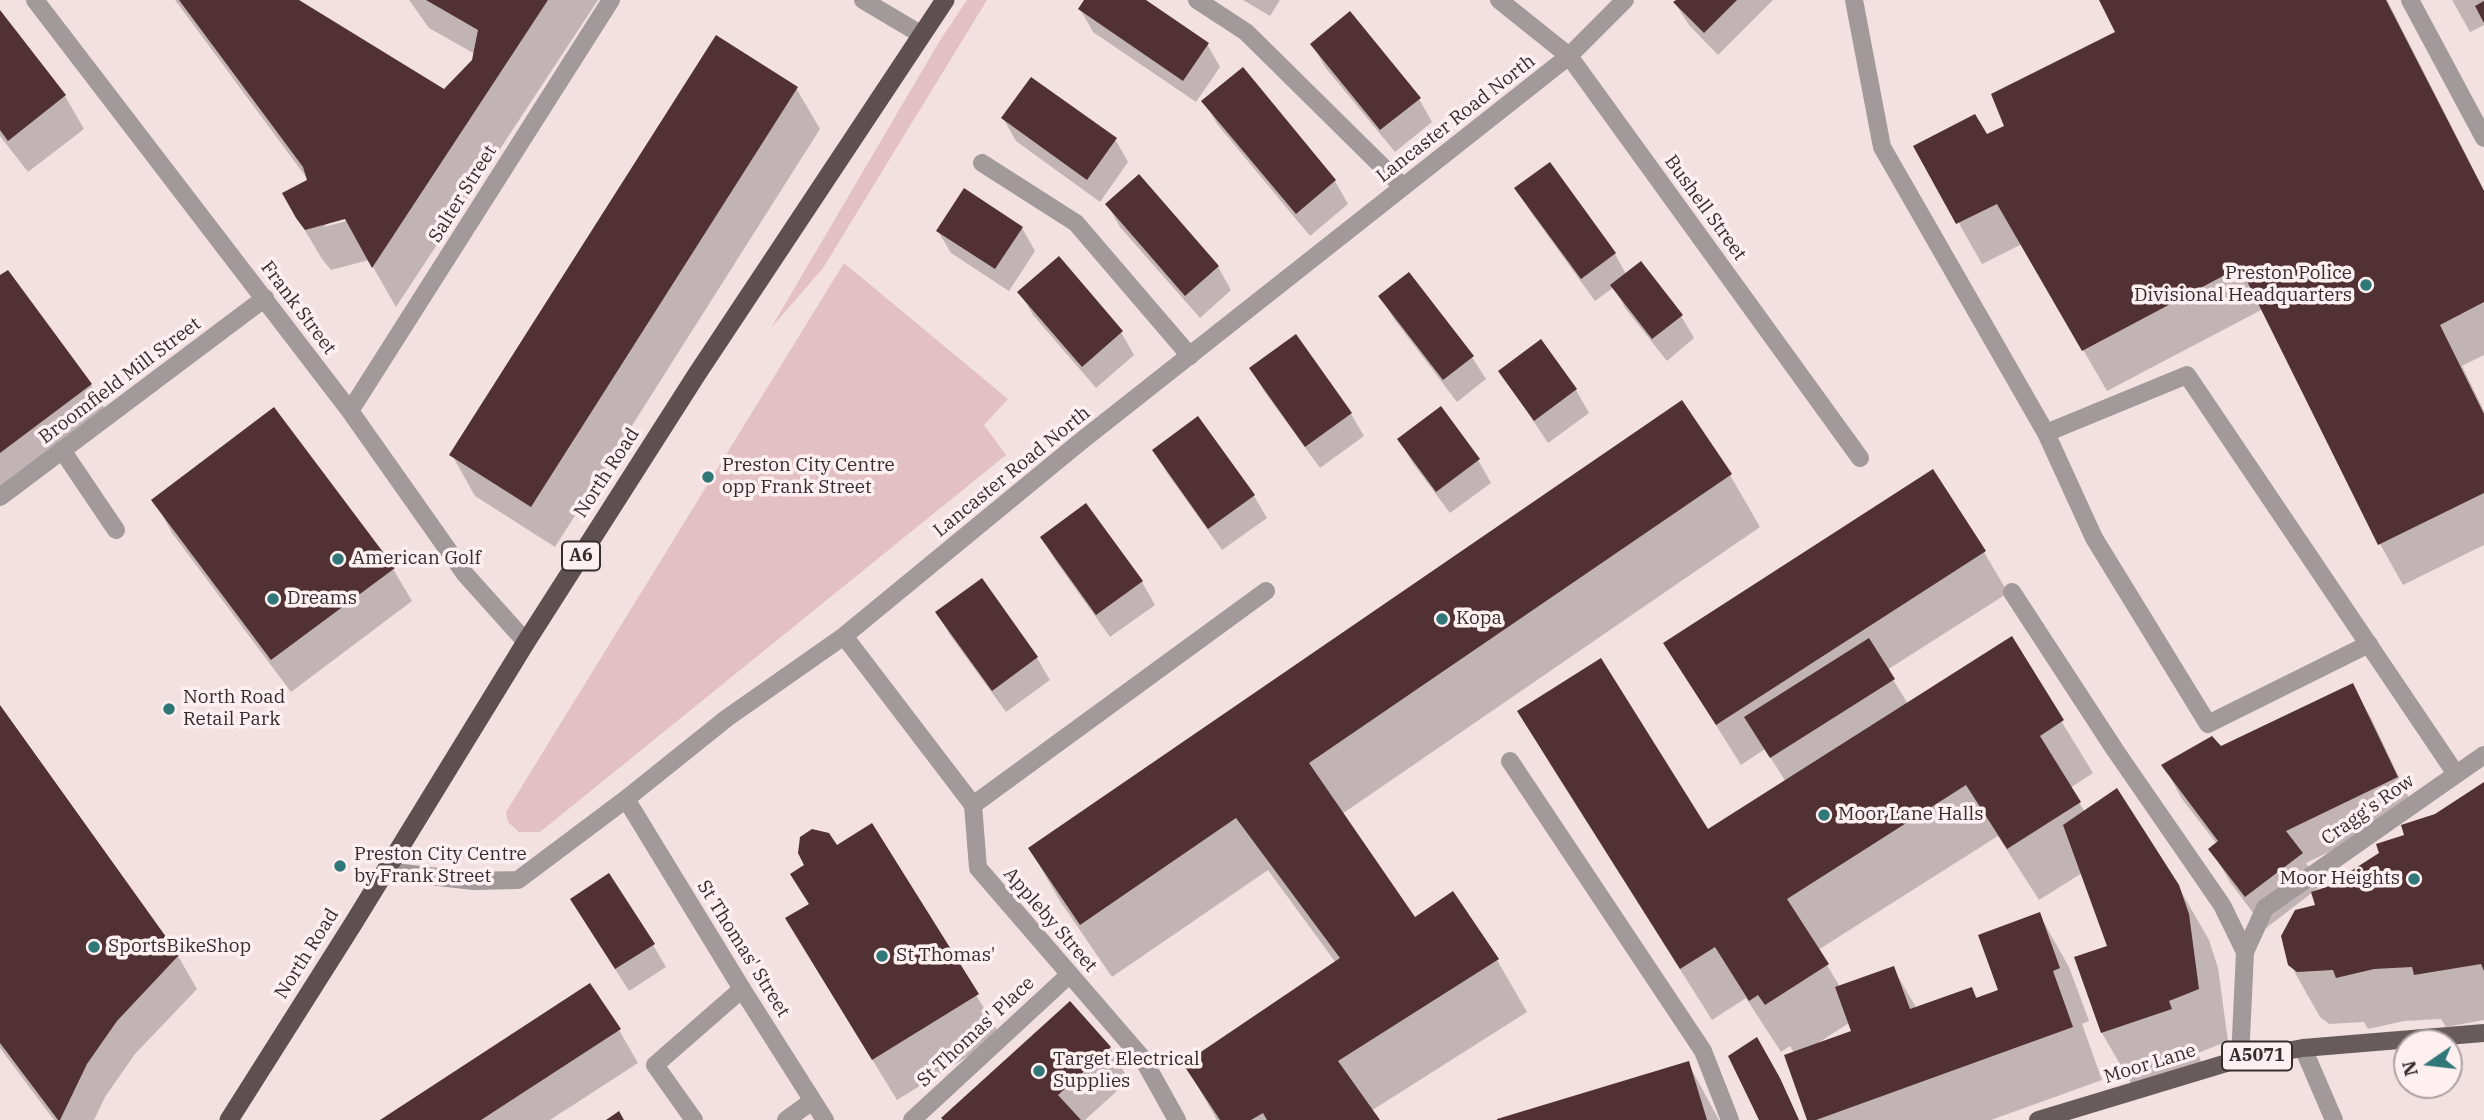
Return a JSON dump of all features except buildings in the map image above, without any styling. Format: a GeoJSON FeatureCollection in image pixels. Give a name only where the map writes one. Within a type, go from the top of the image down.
{"type":"FeatureCollection","features":[{"type":"Feature","properties":{"kind":"highway","name":"North Road"},"geometry":{"type":"LineString","coordinates":[[229,1120],[526,642],[753,286],[945,0]]}},
{"type":"Feature","properties":{"kind":"main road","name":"Moor Lane"},"geometry":{"type":"LineString","coordinates":[[2038,1120],[2240,1059],[2303,1048],[2484,1032]]}},
{"type":"Feature","properties":{"kind":"street","name":"Frank Street"},"geometry":{"type":"LineString","coordinates":[[35,0],[350,411],[464,574],[526,642]]}},
{"type":"Feature","properties":{"kind":"street","name":"Salter Street"},"geometry":{"type":"LineString","coordinates":[[350,411],[611,0]]}},
{"type":"Feature","properties":{"kind":"street"},"geometry":{"type":"LineString","coordinates":[[863,0],[922,35]]}},
{"type":"Feature","properties":{"kind":"street"},"geometry":{"type":"LineString","coordinates":[[1197,0],[1246,32],[1403,187]]}},
{"type":"Feature","properties":{"kind":"street","name":"Bushell Street"},"geometry":{"type":"LineString","coordinates":[[1499,0],[1569,56],[1860,458]]}},
{"type":"Feature","properties":{"kind":"street","name":"Lancaster Road North"},"geometry":{"type":"LineString","coordinates":[[386,871],[474,881],[518,880],[727,719],[844,636],[1080,442],[1569,56],[1625,0]]}},
{"type":"Feature","properties":{"kind":"street"},"geometry":{"type":"LineString","coordinates":[[1854,0],[1882,147],[2046,433],[2094,538],[2208,724],[2369,644]]}},
{"type":"Feature","properties":{"kind":"street"},"geometry":{"type":"LineString","coordinates":[[2410,0],[2484,138]]}},
{"type":"Feature","properties":{"kind":"street"},"geometry":{"type":"LineString","coordinates":[[982,163],[1076,223],[1191,356]]}},
{"type":"Feature","properties":{"kind":"street","name":"Broomfield Mill Street"},"geometry":{"type":"LineString","coordinates":[[0,497],[265,299]]}},
{"type":"Feature","properties":{"kind":"street"},"geometry":{"type":"LineString","coordinates":[[2046,433],[2187,375],[2456,774]]}},
{"type":"Feature","properties":{"kind":"street"},"geometry":{"type":"LineString","coordinates":[[62,450],[116,530]]}},
{"type":"Feature","properties":{"kind":"street"},"geometry":{"type":"LineString","coordinates":[[844,636],[973,805],[1266,591]]}},
{"type":"Feature","properties":{"kind":"street"},"geometry":{"type":"LineString","coordinates":[[2011,592],[2222,905],[2245,952]]}},
{"type":"Feature","properties":{"kind":"street","name":"Cragg's Row"},"geometry":{"type":"LineString","coordinates":[[2240,1059],[2245,952],[2265,908],[2484,755]]}},
{"type":"Feature","properties":{"kind":"street"},"geometry":{"type":"LineString","coordinates":[[1510,761],[1703,1051],[1730,1120]]}},
{"type":"Feature","properties":{"kind":"street","name":"St Thomas' Street"},"geometry":{"type":"LineString","coordinates":[[626,799],[825,1120]]}},
{"type":"Feature","properties":{"kind":"street","name":"Appleby Street"},"geometry":{"type":"LineString","coordinates":[[973,805],[978,868],[1143,1059],[1177,1120]]}},
{"type":"Feature","properties":{"kind":"street","name":"St Thomas' Place"},"geometry":{"type":"LineString","coordinates":[[912,1120],[1069,975]]}},
{"type":"Feature","properties":{"kind":"street"},"geometry":{"type":"LineString","coordinates":[[694,1120],[655,1065],[742,989]]}},
{"type":"Feature","properties":{"kind":"street"},"geometry":{"type":"LineString","coordinates":[[2303,1048],[2334,1120]]}},
{"type":"Feature","properties":{"kind":"street"},"geometry":{"type":"LineString","coordinates":[[786,1120],[812,1101]]}},
{"type":"Feature","properties":{"kind":"shaded area"},"geometry":{"type":"Polygon","coordinates":[[[967,0],[987,0],[823,268],[771,328],[939,42],[967,0]]]}},
{"type":"Feature","properties":{"kind":"shaded area"},"geometry":{"type":"Polygon","coordinates":[[[844,263],[1008,399],[984,425],[1006,455],[540,832],[519,832],[508,822],[506,812],[844,263]]]}},
{"type":"Feature","properties":{"kind":"place","name":"Preston Police Divisional Headquarters"},"geometry":{"type":"Point","coordinates":[2366,285]}},
{"type":"Feature","properties":{"kind":"place","name":"Preston City Centre opp Frank Street"},"geometry":{"type":"Point","coordinates":[708,477]}},
{"type":"Feature","properties":{"kind":"place","name":"American Golf"},"geometry":{"type":"Point","coordinates":[338,559]}},
{"type":"Feature","properties":{"kind":"place","name":"Dreams"},"geometry":{"type":"Point","coordinates":[273,599]}},
{"type":"Feature","properties":{"kind":"place","name":"Kopa"},"geometry":{"type":"Point","coordinates":[1442,619]}},
{"type":"Feature","properties":{"kind":"place","name":"North Road Retail Park"},"geometry":{"type":"Point","coordinates":[169,709]}},
{"type":"Feature","properties":{"kind":"place","name":"Moor Lane Halls"},"geometry":{"type":"Point","coordinates":[1824,815]}},
{"type":"Feature","properties":{"kind":"place","name":"Preston City Centre by Frank Street"},"geometry":{"type":"Point","coordinates":[340,866]}},
{"type":"Feature","properties":{"kind":"place","name":"Moor Heights"},"geometry":{"type":"Point","coordinates":[2414,879]}},
{"type":"Feature","properties":{"kind":"place","name":"SportsBikeShop"},"geometry":{"type":"Point","coordinates":[94,947]}},
{"type":"Feature","properties":{"kind":"place","name":"St Thomas'"},"geometry":{"type":"Point","coordinates":[882,956]}},
{"type":"Feature","properties":{"kind":"place","name":"Target Electrical Supplies"},"geometry":{"type":"Point","coordinates":[1039,1071]}}]}
